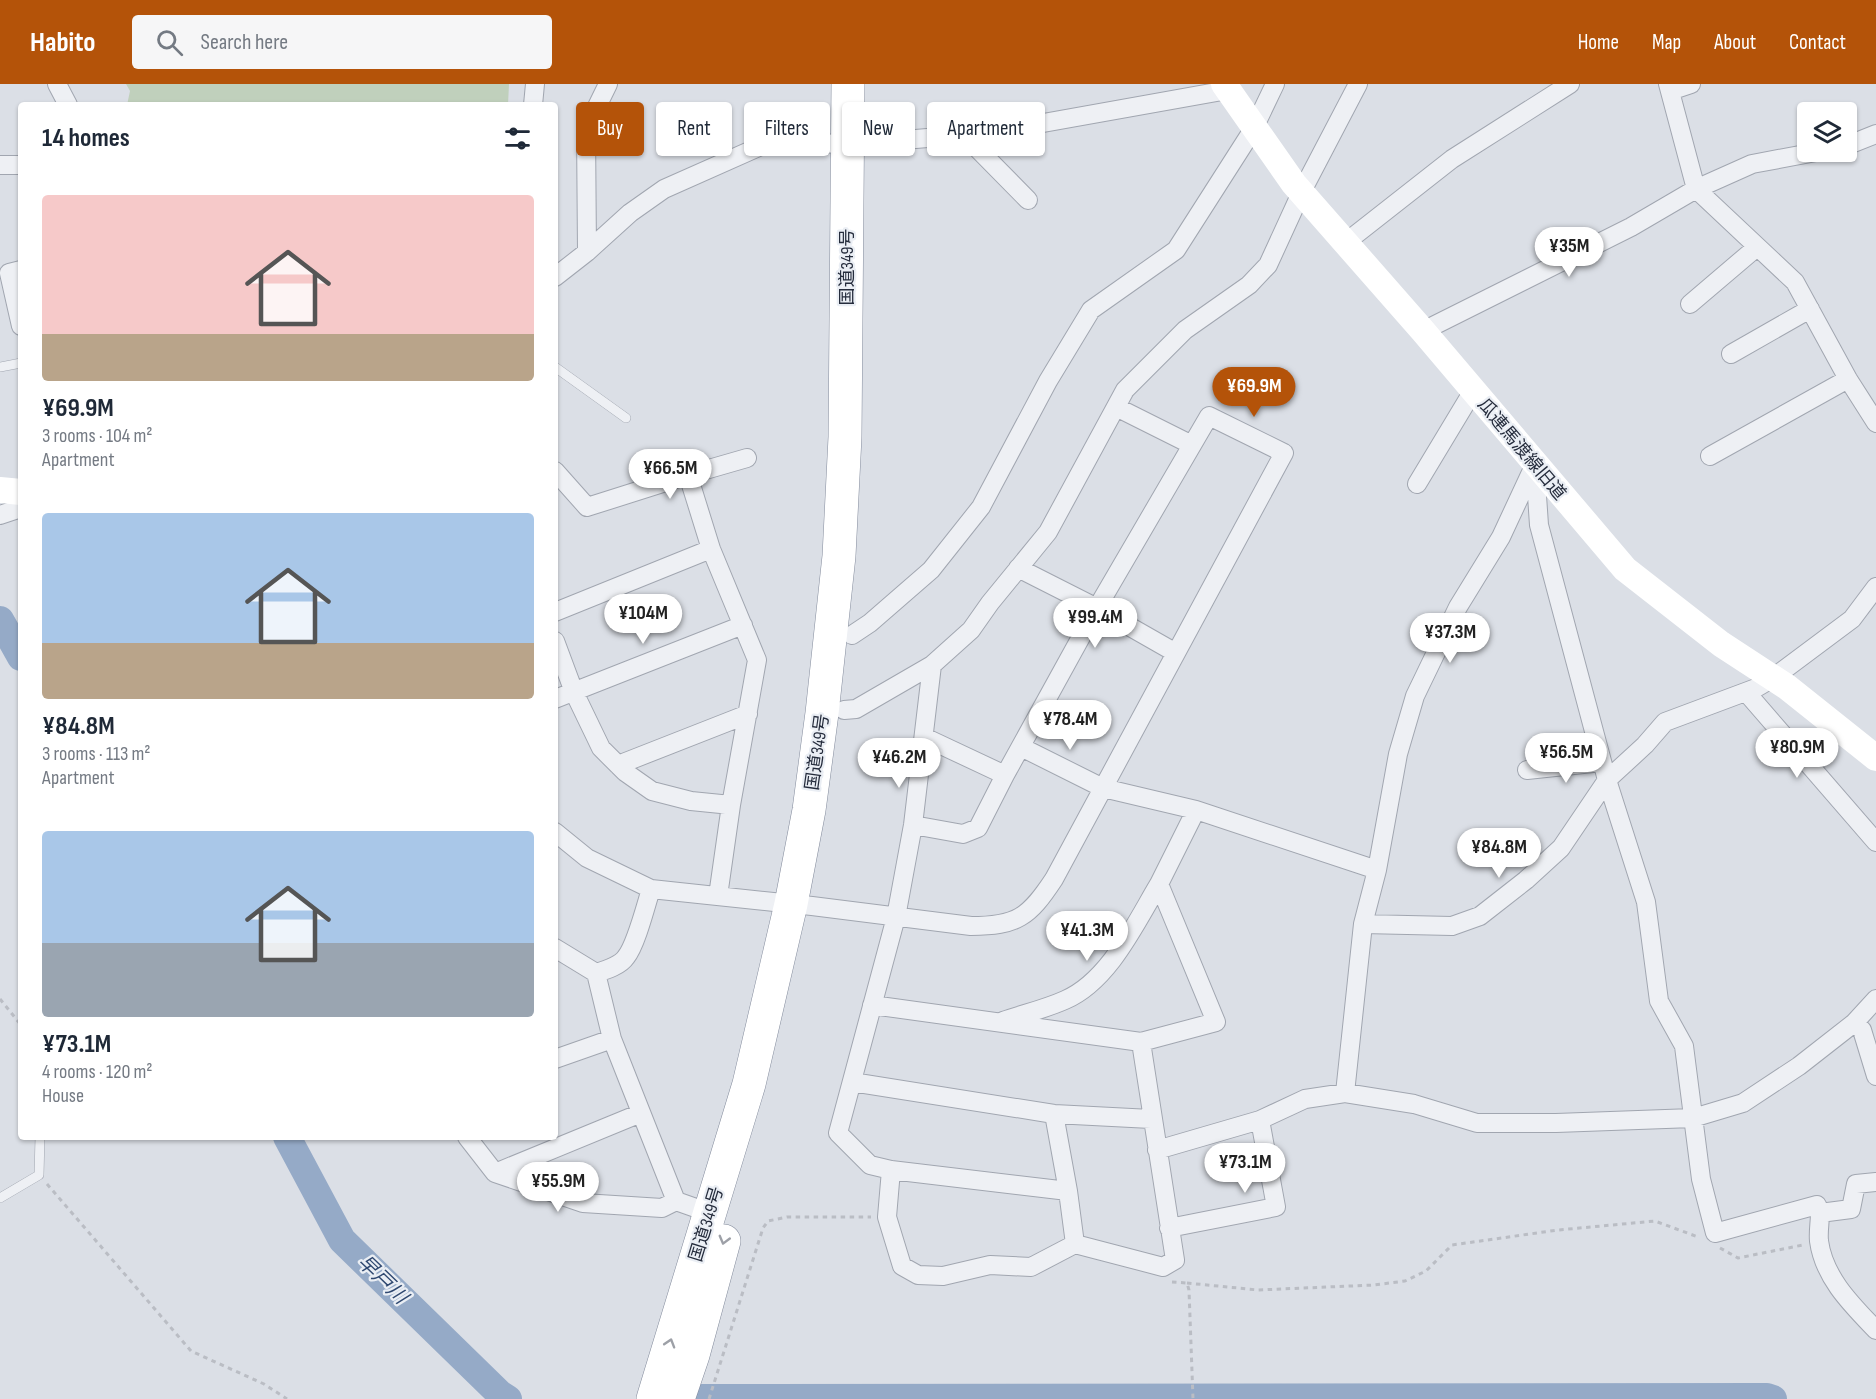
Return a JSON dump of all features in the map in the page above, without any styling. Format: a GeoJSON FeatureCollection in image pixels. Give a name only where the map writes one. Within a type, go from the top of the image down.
{"type":"FeatureCollection","features":[{"type":"Feature","properties":{"kind":"highway","name":"国道349号"},"geometry":{"type":"LineString","coordinates":[[848,84],[851,102]]}},
{"type":"Feature","properties":{"kind":"highway","name":"国道349号"},"geometry":{"type":"LineString","coordinates":[[864,102],[867,84]]}},
{"type":"Feature","properties":{"kind":"highway","name":"国道349号"},"geometry":{"type":"LineString","coordinates":[[653,1399],[802,905],[809,810],[839,556],[856,156]]}},
{"type":"Feature","properties":{"kind":"highway","name":"国道349号"},"geometry":{"type":"LineString","coordinates":[[678,1399],[693,1355],[768,1089],[802,905],[844,710],[859,556],[866,432],[857,156]]}},
{"type":"Feature","properties":{"kind":"street"},"geometry":{"type":"LineString","coordinates":[[57,84],[66,102]]}},
{"type":"Feature","properties":{"kind":"street"},"geometry":{"type":"LineString","coordinates":[[533,102],[535,84]]}},
{"type":"Feature","properties":{"kind":"street"},"geometry":{"type":"LineString","coordinates":[[586,252],[586,129],[608,84]]}},
{"type":"Feature","properties":{"kind":"street"},"geometry":{"type":"LineString","coordinates":[[852,635],[931,570],[981,507],[1048,381],[1091,310],[1176,250],[1254,128],[1275,84]]}},
{"type":"Feature","properties":{"kind":"street"},"geometry":{"type":"LineString","coordinates":[[844,710],[856,709],[932,665],[971,630],[1048,532],[1125,390],[1185,330],[1249,285],[1268,265],[1301,193],[1358,84]]}},
{"type":"Feature","properties":{"kind":"street"},"geometry":{"type":"LineString","coordinates":[[1345,243],[1452,159],[1570,84]]}},
{"type":"Feature","properties":{"kind":"street"},"geometry":{"type":"LineString","coordinates":[[1691,84],[1669,87],[1696,189],[1795,282],[1848,379],[1876,423]]}},
{"type":"Feature","properties":{"kind":"street"},"geometry":{"type":"LineString","coordinates":[[1045,122],[1226,87]]}},
{"type":"Feature","properties":{"kind":"street","name":"瓜連馬渡線旧道"},"geometry":{"type":"LineString","coordinates":[[1226,87],[1301,193],[1423,331],[1625,569],[1721,644],[1773,678],[1876,758]]}},
{"type":"Feature","properties":{"kind":"street"},"geometry":{"type":"LineString","coordinates":[[1857,142],[1876,134]]}},
{"type":"Feature","properties":{"kind":"street"},"geometry":{"type":"LineString","coordinates":[[558,275],[630,213],[664,189],[770,142],[842,143]]}},
{"type":"Feature","properties":{"kind":"street"},"geometry":{"type":"LineString","coordinates":[[985,156],[1028,200]]}},
{"type":"Feature","properties":{"kind":"street"},"geometry":{"type":"LineString","coordinates":[[1423,331],[1630,227],[1696,189],[1752,164],[1797,156]]}},
{"type":"Feature","properties":{"kind":"street"},"geometry":{"type":"LineString","coordinates":[[0,165],[18,165]]}},
{"type":"Feature","properties":{"kind":"street"},"geometry":{"type":"LineString","coordinates":[[1690,304],[1757,247]]}},
{"type":"Feature","properties":{"kind":"street"},"geometry":{"type":"LineString","coordinates":[[10,273],[18,312]]}},
{"type":"Feature","properties":{"kind":"street"},"geometry":{"type":"LineString","coordinates":[[1731,354],[1810,309]]}},
{"type":"Feature","properties":{"kind":"street"},"geometry":{"type":"LineString","coordinates":[[1710,456],[1848,379]]}},
{"type":"Feature","properties":{"kind":"street"},"geometry":{"type":"LineString","coordinates":[[1417,484],[1473,391]]}},
{"type":"Feature","properties":{"kind":"street"},"geometry":{"type":"LineString","coordinates":[[1116,407],[1192,445]]}},
{"type":"Feature","properties":{"kind":"street"},"geometry":{"type":"LineString","coordinates":[[558,835],[586,858],[651,889],[971,926],[995,926],[1012,922],[1025,914],[1042,898],[1054,879],[1284,453],[1209,416],[1097,608],[978,828],[963,834],[913,825]]}},
{"type":"Feature","properties":{"kind":"street"},"geometry":{"type":"LineString","coordinates":[[558,474],[586,507],[747,458]]}},
{"type":"Feature","properties":{"kind":"street"},"geometry":{"type":"LineString","coordinates":[[1535,464],[1539,525],[1607,780],[1646,902],[1659,1001],[1684,1046],[1701,1179],[1715,1233],[1817,1205],[1820,1213],[1819,1242],[1830,1276],[1850,1304],[1876,1330]]}},
{"type":"Feature","properties":{"kind":"street"},"geometry":{"type":"LineString","coordinates":[[1345,1093],[1363,924],[1377,870],[1398,754],[1415,696],[1458,607],[1501,537],[1535,464]]}},
{"type":"Feature","properties":{"kind":"street"},"geometry":{"type":"LineString","coordinates":[[688,476],[711,549],[757,660],[731,805],[718,896]]}},
{"type":"Feature","properties":{"kind":"street"},"geometry":{"type":"LineString","coordinates":[[0,490],[18,492]]}},
{"type":"Feature","properties":{"kind":"street"},"geometry":{"type":"LineString","coordinates":[[0,515],[18,509]]}},
{"type":"Feature","properties":{"kind":"street"},"geometry":{"type":"LineString","coordinates":[[558,611],[711,549]]}},
{"type":"Feature","properties":{"kind":"street"},"geometry":{"type":"LineString","coordinates":[[1018,568],[1097,608],[1176,653]]}},
{"type":"Feature","properties":{"kind":"street"},"geometry":{"type":"LineString","coordinates":[[1363,924],[1452,926],[1480,916],[1526,880],[1561,848],[1607,780],[1645,745],[1665,722],[1746,692],[1773,678],[1852,619],[1876,587]]}},
{"type":"Feature","properties":{"kind":"street"},"geometry":{"type":"LineString","coordinates":[[558,698],[743,625]]}},
{"type":"Feature","properties":{"kind":"street"},"geometry":{"type":"LineString","coordinates":[[558,649],[574,692],[601,748],[618,765],[652,791],[691,801],[731,805]]}},
{"type":"Feature","properties":{"kind":"street"},"geometry":{"type":"LineString","coordinates":[[932,665],[913,825],[896,917],[838,1133],[870,1165],[891,1170],[1068,1191]]}},
{"type":"Feature","properties":{"kind":"street"},"geometry":{"type":"LineString","coordinates":[[1746,692],[1876,843]]}},
{"type":"Feature","properties":{"kind":"street"},"geometry":{"type":"LineString","coordinates":[[618,765],[748,714]]}},
{"type":"Feature","properties":{"kind":"street"},"geometry":{"type":"LineString","coordinates":[[924,737],[1005,775]]}},
{"type":"Feature","properties":{"kind":"street"},"geometry":{"type":"LineString","coordinates":[[1021,747],[1103,788],[1196,810],[1377,870]]}},
{"type":"Feature","properties":{"kind":"street"},"geometry":{"type":"LineString","coordinates":[[1527,770],[1602,762]]}},
{"type":"Feature","properties":{"kind":"street"},"geometry":{"type":"LineString","coordinates":[[1000,1022],[1066,1000],[1094,982],[1121,947],[1159,884],[1196,810]]}},
{"type":"Feature","properties":{"kind":"street"},"geometry":{"type":"LineString","coordinates":[[872,1005],[1140,1042],[1216,1022],[1159,884]]}},
{"type":"Feature","properties":{"kind":"street"},"geometry":{"type":"LineString","coordinates":[[563,962],[596,973],[626,958],[651,889]]}},
{"type":"Feature","properties":{"kind":"street"},"geometry":{"type":"LineString","coordinates":[[596,973],[612,1039],[676,1201]]}},
{"type":"Feature","properties":{"kind":"street"},"geometry":{"type":"LineString","coordinates":[[1156,1150],[1260,1120],[1305,1100],[1345,1093],[1414,1104],[1477,1123],[1556,1123],[1693,1118],[1743,1103],[1799,1066],[1854,1023],[1876,999]]}},
{"type":"Feature","properties":{"kind":"street"},"geometry":{"type":"LineString","coordinates":[[1066,1000],[1072,1032]]}},
{"type":"Feature","properties":{"kind":"street"},"geometry":{"type":"LineString","coordinates":[[1854,1023],[1862,1030],[1876,1076]]}},
{"type":"Feature","properties":{"kind":"street"},"geometry":{"type":"LineString","coordinates":[[558,1058],[612,1039]]}},
{"type":"Feature","properties":{"kind":"street"},"geometry":{"type":"LineString","coordinates":[[891,1170],[887,1217],[902,1266],[918,1275],[943,1276],[990,1265],[1030,1267],[1075,1244],[1163,1267],[1175,1260],[1140,1042]]}},
{"type":"Feature","properties":{"kind":"street"},"geometry":{"type":"LineString","coordinates":[[852,1082],[1054,1114],[1152,1119]]}},
{"type":"Feature","properties":{"kind":"street"},"geometry":{"type":"LineString","coordinates":[[495,1173],[641,1113]]}},
{"type":"Feature","properties":{"kind":"street"},"geometry":{"type":"LineString","coordinates":[[1054,1114],[1075,1244]]}},
{"type":"Feature","properties":{"kind":"street"},"geometry":{"type":"LineString","coordinates":[[1169,1228],[1276,1207],[1260,1120]]}},
{"type":"Feature","properties":{"kind":"street"},"geometry":{"type":"LineString","coordinates":[[469,1140],[495,1173],[583,1203],[662,1208],[676,1201],[710,1213]]}},
{"type":"Feature","properties":{"kind":"street"},"geometry":{"type":"LineString","coordinates":[[1820,1213],[1851,1209],[1856,1184],[1876,1182]]}},
{"type":"Feature","properties":{"kind":"lane"},"geometry":{"type":"LineString","coordinates":[[0,368],[18,364]]}},
{"type":"Feature","properties":{"kind":"lane"},"geometry":{"type":"LineString","coordinates":[[558,369],[626,418]]}},
{"type":"Feature","properties":{"kind":"lane"},"geometry":{"type":"LineString","coordinates":[[0,1198],[39,1176],[40,1140]]}},
{"type":"Feature","properties":{"kind":"path"},"geometry":{"type":"LineString","coordinates":[[0,999],[18,1021]]}},
{"type":"Feature","properties":{"kind":"path"},"geometry":{"type":"LineString","coordinates":[[39,1176],[191,1351],[264,1384],[287,1399]]}},
{"type":"Feature","properties":{"kind":"path"},"geometry":{"type":"LineString","coordinates":[[709,1399],[763,1228],[768,1221],[787,1217],[887,1217]]}},
{"type":"Feature","properties":{"kind":"path"},"geometry":{"type":"LineString","coordinates":[[1165,1281],[1258,1290],[1363,1286],[1405,1281],[1426,1271],[1452,1245],[1558,1230],[1655,1221],[1708,1241]]}},
{"type":"Feature","properties":{"kind":"path"},"geometry":{"type":"LineString","coordinates":[[1718,1246],[1738,1258],[1819,1242]]}},
{"type":"Feature","properties":{"kind":"path"},"geometry":{"type":"LineString","coordinates":[[1187,1283],[1193,1399]]}},
{"type":"Feature","properties":{"kind":"green space"},"geometry":{"type":"Polygon","coordinates":[[[126,84],[509,84],[508,102],[128,102],[130,91],[126,84]]]}},
{"type":"Feature","properties":{"kind":"waterway","name":"早戸川"},"geometry":{"type":"LineString","coordinates":[[0,620],[18,652]]}},
{"type":"Feature","properties":{"kind":"waterway","name":"早戸川"},"geometry":{"type":"LineString","coordinates":[[289,1140],[342,1240],[500,1394],[508,1399]]}},
{"type":"Feature","properties":{"kind":"waterway","name":"早戸川"},"geometry":{"type":"LineString","coordinates":[[696,1398],[1767,1397],[1773,1399]]}}]}
